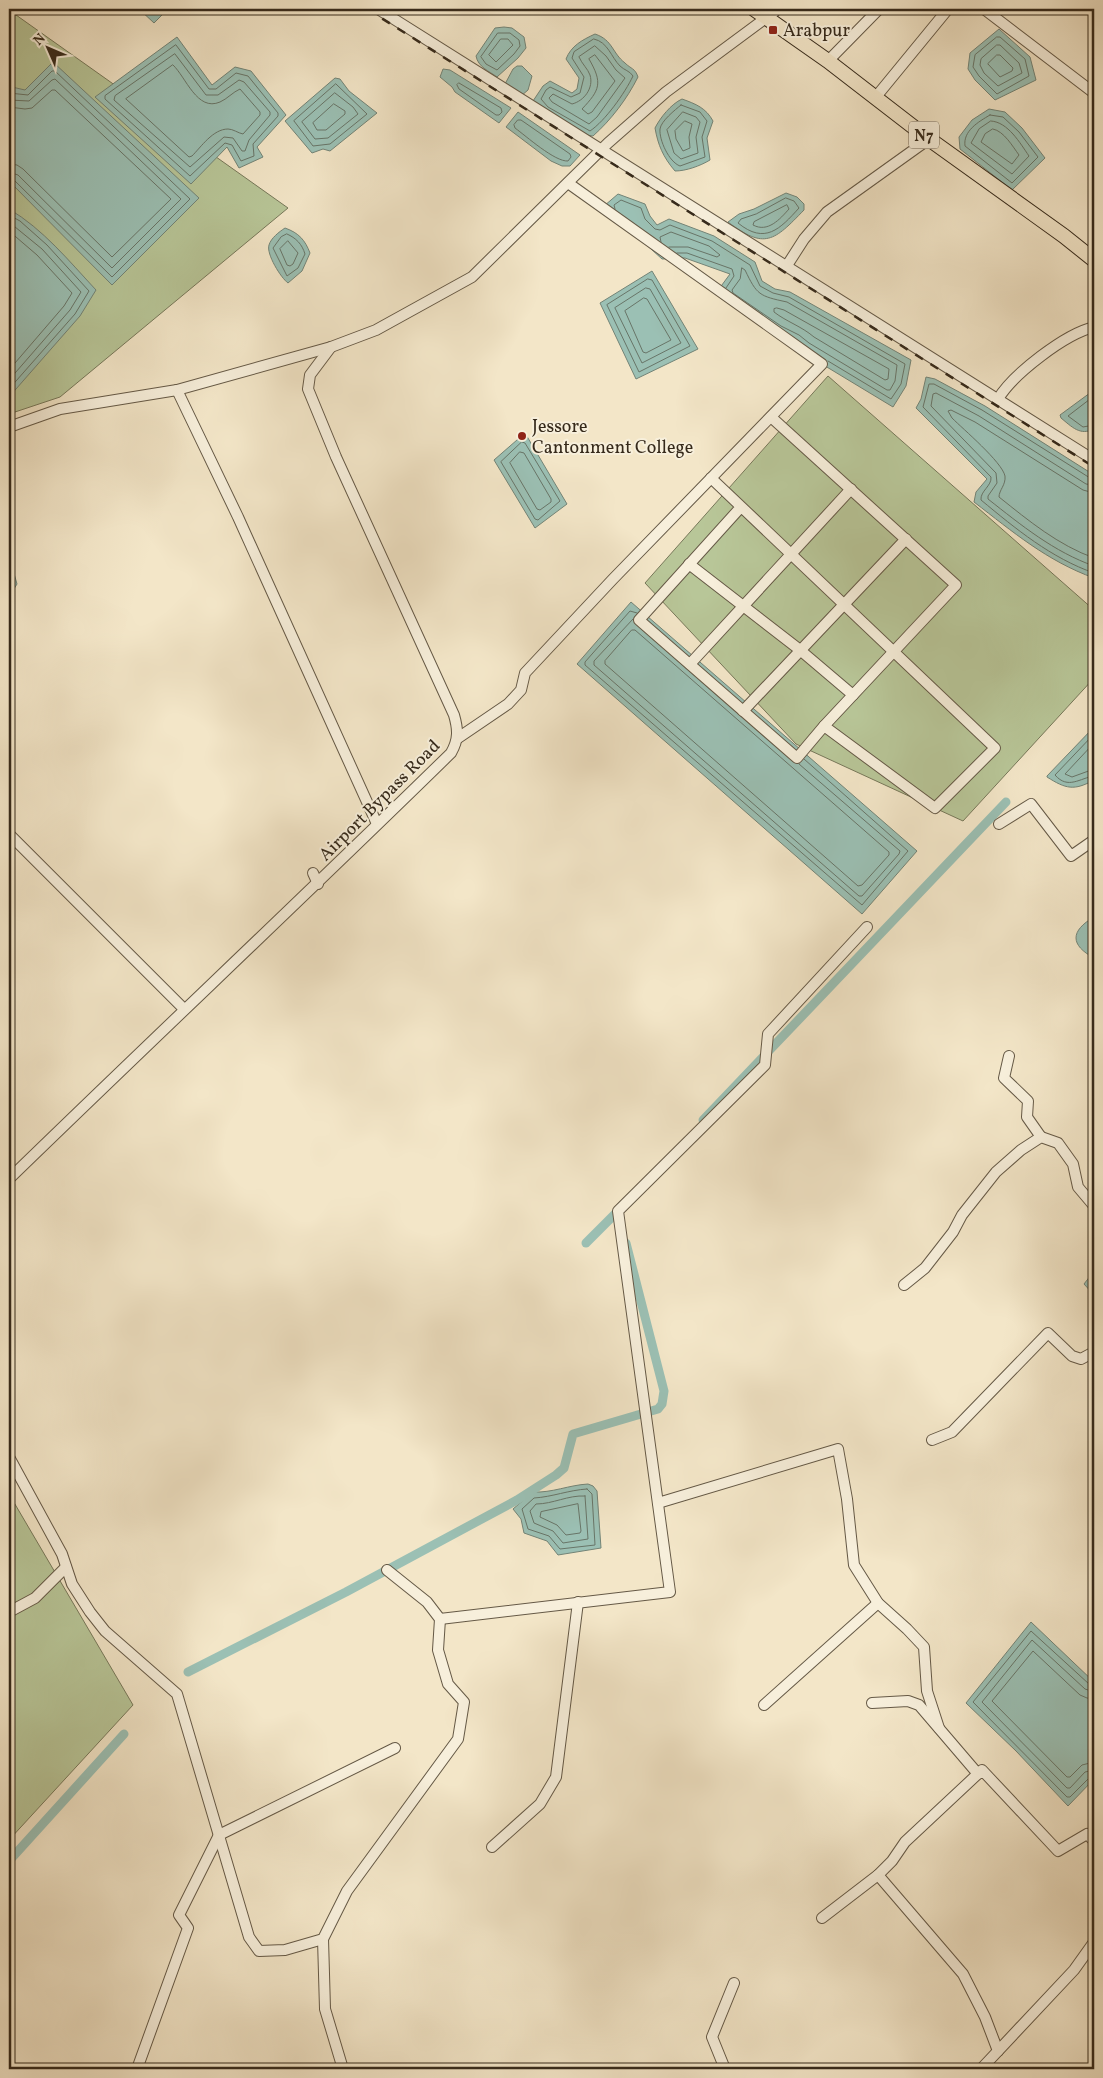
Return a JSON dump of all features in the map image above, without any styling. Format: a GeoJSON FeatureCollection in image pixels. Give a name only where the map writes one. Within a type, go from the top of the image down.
{"type":"FeatureCollection","features":[{"type":"Feature","properties":{"kind":"highway","name":"N7"},"geometry":{"type":"LineString","coordinates":[[754,9],[828,61],[929,139],[1064,236],[1094,260]]}},
{"type":"Feature","properties":{"kind":"street"},"geometry":{"type":"LineString","coordinates":[[378,9],[1094,460]]}},
{"type":"Feature","properties":{"kind":"street"},"geometry":{"type":"LineString","coordinates":[[9,427],[60,409],[177,390],[331,347],[376,330],[472,277],[602,149],[666,92],[778,9]]}},
{"type":"Feature","properties":{"kind":"street"},"geometry":{"type":"LineString","coordinates":[[828,61],[879,9]]}},
{"type":"Feature","properties":{"kind":"street"},"geometry":{"type":"LineString","coordinates":[[875,98],[948,9]]}},
{"type":"Feature","properties":{"kind":"street"},"geometry":{"type":"LineString","coordinates":[[984,9],[1094,92]]}},
{"type":"Feature","properties":{"kind":"street"},"geometry":{"type":"LineString","coordinates":[[786,267],[804,239],[827,212],[929,139]]}},
{"type":"Feature","properties":{"kind":"street"},"geometry":{"type":"LineString","coordinates":[[458,738],[508,704],[521,690],[525,673],[822,364],[568,183]]}},
{"type":"Feature","properties":{"kind":"street"},"geometry":{"type":"LineString","coordinates":[[998,400],[1016,376],[1058,343],[1094,327]]}},
{"type":"Feature","properties":{"kind":"street","name":"Airport Bypass Road"},"geometry":{"type":"LineString","coordinates":[[9,1179],[184,1009],[318,884],[451,752],[458,738],[458,728],[454,715],[336,457],[308,389],[310,375],[331,347]]}},
{"type":"Feature","properties":{"kind":"street"},"geometry":{"type":"LineString","coordinates":[[177,390],[238,517],[377,824]]}},
{"type":"Feature","properties":{"kind":"street"},"geometry":{"type":"LineString","coordinates":[[740,507],[639,620],[797,758],[824,726],[956,585],[771,417]]}},
{"type":"Feature","properties":{"kind":"street"},"geometry":{"type":"LineString","coordinates":[[711,478],[995,748],[935,808],[824,726]]}},
{"type":"Feature","properties":{"kind":"street"},"geometry":{"type":"LineString","coordinates":[[690,664],[851,490]]}},
{"type":"Feature","properties":{"kind":"street"},"geometry":{"type":"LineString","coordinates":[[744,711],[800,650],[845,606],[906,539]]}},
{"type":"Feature","properties":{"kind":"street"},"geometry":{"type":"LineString","coordinates":[[689,564],[800,650],[853,695]]}},
{"type":"Feature","properties":{"kind":"street"},"geometry":{"type":"LineString","coordinates":[[999,824],[1031,804],[1071,856],[1094,840]]}},
{"type":"Feature","properties":{"kind":"street"},"geometry":{"type":"LineString","coordinates":[[9,834],[184,1009]]}},
{"type":"Feature","properties":{"kind":"street"},"geometry":{"type":"LineString","coordinates":[[312,873],[318,884]]}},
{"type":"Feature","properties":{"kind":"street"},"geometry":{"type":"LineString","coordinates":[[440,1619],[670,1592],[618,1211],[765,1065],[768,1034],[867,927]]}},
{"type":"Feature","properties":{"kind":"street"},"geometry":{"type":"LineString","coordinates":[[1009,1056],[1004,1078],[1028,1101],[1027,1117],[1041,1137],[1058,1143],[1073,1164],[1078,1187],[1094,1206]]}},
{"type":"Feature","properties":{"kind":"street"},"geometry":{"type":"LineString","coordinates":[[904,1285],[925,1268],[953,1232],[962,1215],[996,1172],[1021,1150],[1041,1137]]}},
{"type":"Feature","properties":{"kind":"street"},"geometry":{"type":"LineString","coordinates":[[932,1440],[952,1432],[1048,1333],[1072,1356],[1081,1359],[1094,1352]]}},
{"type":"Feature","properties":{"kind":"street"},"geometry":{"type":"LineString","coordinates":[[658,1503],[838,1449],[847,1499],[854,1565],[878,1603],[924,1647],[927,1691],[939,1728]]}},
{"type":"Feature","properties":{"kind":"street"},"geometry":{"type":"LineString","coordinates":[[9,1458],[62,1554],[72,1584],[105,1631],[177,1694],[249,1936],[259,1951],[285,1950],[323,1939]]}},
{"type":"Feature","properties":{"kind":"street"},"geometry":{"type":"LineString","coordinates":[[9,1612],[35,1598],[66,1567]]}},
{"type":"Feature","properties":{"kind":"street"},"geometry":{"type":"LineString","coordinates":[[343,2069],[325,2009],[323,1939],[347,1891],[458,1739],[464,1702],[448,1684],[438,1650],[440,1619],[427,1602],[388,1570]]}},
{"type":"Feature","properties":{"kind":"street"},"geometry":{"type":"LineString","coordinates":[[492,1847],[540,1804],[556,1777],[578,1602]]}},
{"type":"Feature","properties":{"kind":"street"},"geometry":{"type":"LineString","coordinates":[[764,1705],[878,1603]]}},
{"type":"Feature","properties":{"kind":"street"},"geometry":{"type":"LineString","coordinates":[[872,1703],[908,1701],[919,1705],[978,1774]]}},
{"type":"Feature","properties":{"kind":"street"},"geometry":{"type":"LineString","coordinates":[[137,2069],[188,1928],[179,1914],[219,1835],[395,1748]]}},
{"type":"Feature","properties":{"kind":"street"},"geometry":{"type":"LineString","coordinates":[[822,1918],[878,1875],[892,1861],[908,1840],[982,1770],[1058,1851],[1087,1834],[1094,1841]]}},
{"type":"Feature","properties":{"kind":"street"},"geometry":{"type":"LineString","coordinates":[[878,1875],[962,1974],[986,2017],[998,2051]]}},
{"type":"Feature","properties":{"kind":"street"},"geometry":{"type":"LineString","coordinates":[[981,2069],[1074,1970],[1094,1942]]}},
{"type":"Feature","properties":{"kind":"street"},"geometry":{"type":"LineString","coordinates":[[725,2069],[712,2037],[734,1982]]}},
{"type":"Feature","properties":{"kind":"green space"},"geometry":{"type":"Polygon","coordinates":[[[9,10],[288,208],[60,397],[9,414],[9,10]]]}},
{"type":"Feature","properties":{"kind":"green space"},"geometry":{"type":"Polygon","coordinates":[[[828,376],[1094,610],[1094,678],[963,821],[796,744],[645,583],[828,376]]]}},
{"type":"Feature","properties":{"kind":"green space"},"geometry":{"type":"Polygon","coordinates":[[[9,1494],[133,1705],[9,1840],[9,1494]]]}},
{"type":"Feature","properties":{"kind":"water"},"geometry":{"type":"Polygon","coordinates":[[[139,9],[168,9],[154,23],[139,9]]]}},
{"type":"Feature","properties":{"kind":"water"},"geometry":{"type":"Polygon","coordinates":[[[495,28],[512,28],[524,37],[526,48],[497,77],[481,66],[476,56],[495,28]]]}},
{"type":"Feature","properties":{"kind":"water"},"geometry":{"type":"Polygon","coordinates":[[[999,29],[1030,57],[1036,80],[995,100],[975,80],[968,69],[970,53],[999,29]]]}},
{"type":"Feature","properties":{"kind":"water"},"geometry":{"type":"Polygon","coordinates":[[[595,34],[609,43],[638,77],[618,109],[593,136],[586,135],[545,111],[533,101],[543,86],[550,81],[572,93],[577,89],[579,78],[566,59],[571,50],[595,34]]]}},
{"type":"Feature","properties":{"kind":"water"},"geometry":{"type":"Polygon","coordinates":[[[177,37],[212,85],[235,67],[251,71],[286,115],[257,147],[263,157],[239,168],[227,147],[191,184],[95,97],[177,37]]]}},
{"type":"Feature","properties":{"kind":"water"},"geometry":{"type":"Polygon","coordinates":[[[53,62],[199,198],[112,285],[9,181],[9,89],[12,87],[25,90],[53,62]]]}},
{"type":"Feature","properties":{"kind":"water"},"geometry":{"type":"Polygon","coordinates":[[[517,66],[522,66],[532,76],[528,90],[521,96],[505,84],[513,69],[517,66]]]}},
{"type":"Feature","properties":{"kind":"water"},"geometry":{"type":"Polygon","coordinates":[[[443,69],[450,70],[511,108],[499,123],[455,92],[440,77],[443,69]]]}},
{"type":"Feature","properties":{"kind":"water"},"geometry":{"type":"Polygon","coordinates":[[[335,78],[340,79],[349,91],[377,113],[330,151],[323,149],[312,153],[285,121],[335,78]]]}},
{"type":"Feature","properties":{"kind":"water"},"geometry":{"type":"Polygon","coordinates":[[[682,99],[700,107],[713,121],[707,138],[710,160],[693,168],[675,171],[662,151],[655,128],[666,112],[682,99]]]}},
{"type":"Feature","properties":{"kind":"water"},"geometry":{"type":"Polygon","coordinates":[[[989,109],[1005,112],[1022,128],[1045,158],[1012,190],[960,149],[959,137],[972,120],[989,109]]]}},
{"type":"Feature","properties":{"kind":"water"},"geometry":{"type":"Polygon","coordinates":[[[518,112],[580,155],[570,166],[562,166],[551,161],[506,127],[518,112]]]}},
{"type":"Feature","properties":{"kind":"water"},"geometry":{"type":"Polygon","coordinates":[[[786,193],[797,197],[804,204],[804,210],[777,235],[760,239],[741,231],[728,222],[739,214],[754,209],[786,193]]]}},
{"type":"Feature","properties":{"kind":"water"},"geometry":{"type":"Polygon","coordinates":[[[618,194],[645,204],[650,216],[657,225],[669,219],[714,236],[755,262],[762,281],[775,289],[790,292],[911,360],[906,386],[893,407],[802,352],[719,297],[716,293],[730,274],[685,258],[662,259],[604,206],[618,194]]]}},
{"type":"Feature","properties":{"kind":"water"},"geometry":{"type":"Polygon","coordinates":[[[9,209],[44,236],[96,290],[80,316],[9,397],[9,209]]]}},
{"type":"Feature","properties":{"kind":"water"},"geometry":{"type":"Polygon","coordinates":[[[285,228],[301,238],[310,253],[302,271],[288,283],[275,266],[269,249],[272,240],[285,228]]]}},
{"type":"Feature","properties":{"kind":"water"},"geometry":{"type":"Polygon","coordinates":[[[652,271],[698,349],[636,379],[600,303],[652,271]]]}},
{"type":"Feature","properties":{"kind":"water"},"geometry":{"type":"Polygon","coordinates":[[[926,377],[935,379],[985,406],[1094,475],[1094,578],[1046,554],[1017,535],[974,502],[976,492],[987,479],[916,408],[921,399],[926,377]]]}},
{"type":"Feature","properties":{"kind":"water"},"geometry":{"type":"Polygon","coordinates":[[[1094,390],[1094,429],[1084,432],[1080,431],[1061,418],[1060,415],[1094,390]]]}},
{"type":"Feature","properties":{"kind":"water"},"geometry":{"type":"Polygon","coordinates":[[[525,433],[567,504],[535,528],[494,460],[525,433]]]}},
{"type":"Feature","properties":{"kind":"water"},"geometry":{"type":"Polygon","coordinates":[[[9,556],[17,584],[9,597],[9,556]]]}},
{"type":"Feature","properties":{"kind":"water"},"geometry":{"type":"Polygon","coordinates":[[[631,602],[917,851],[862,914],[577,664],[631,602]]]}},
{"type":"Feature","properties":{"kind":"water"},"geometry":{"type":"Polygon","coordinates":[[[1094,727],[1094,780],[1081,786],[1070,787],[1047,777],[1047,776],[1094,727]]]}},
{"type":"Feature","properties":{"kind":"water"},"geometry":{"type":"Polygon","coordinates":[[[1094,917],[1094,958],[1080,948],[1076,938],[1080,927],[1094,917]]]}},
{"type":"Feature","properties":{"kind":"water"},"geometry":{"type":"Polygon","coordinates":[[[1094,1271],[1094,1295],[1084,1284],[1094,1271]]]}},
{"type":"Feature","properties":{"kind":"water"},"geometry":{"type":"Polygon","coordinates":[[[588,1484],[597,1491],[601,1548],[558,1555],[547,1541],[524,1533],[521,1519],[513,1509],[533,1492],[588,1484]]]}},
{"type":"Feature","properties":{"kind":"water"},"geometry":{"type":"Polygon","coordinates":[[[1031,1622],[1094,1682],[1094,1779],[1068,1806],[1016,1751],[966,1703],[1031,1622]]]}},
{"type":"Feature","properties":{"kind":"waterway"},"geometry":{"type":"LineString","coordinates":[[703,1120],[1006,802]]}},
{"type":"Feature","properties":{"kind":"waterway"},"geometry":{"type":"LineString","coordinates":[[586,1243],[621,1208]]}},
{"type":"Feature","properties":{"kind":"waterway"},"geometry":{"type":"LineString","coordinates":[[188,1672],[346,1592],[517,1500],[564,1468],[573,1434],[658,1409],[662,1404],[664,1391],[626,1243]]}},
{"type":"Feature","properties":{"kind":"waterway"},"geometry":{"type":"LineString","coordinates":[[9,1861],[124,1734]]}},
{"type":"Feature","properties":{"kind":"railway"},"geometry":{"type":"LineString","coordinates":[[367,9],[1094,467]]}},
{"type":"Feature","properties":{"kind":"place","name":"Arabpur"},"geometry":{"type":"Point","coordinates":[773,30]}},
{"type":"Feature","properties":{"kind":"place","name":"Jessore Cantonment College"},"geometry":{"type":"Point","coordinates":[522,436]}}]}
